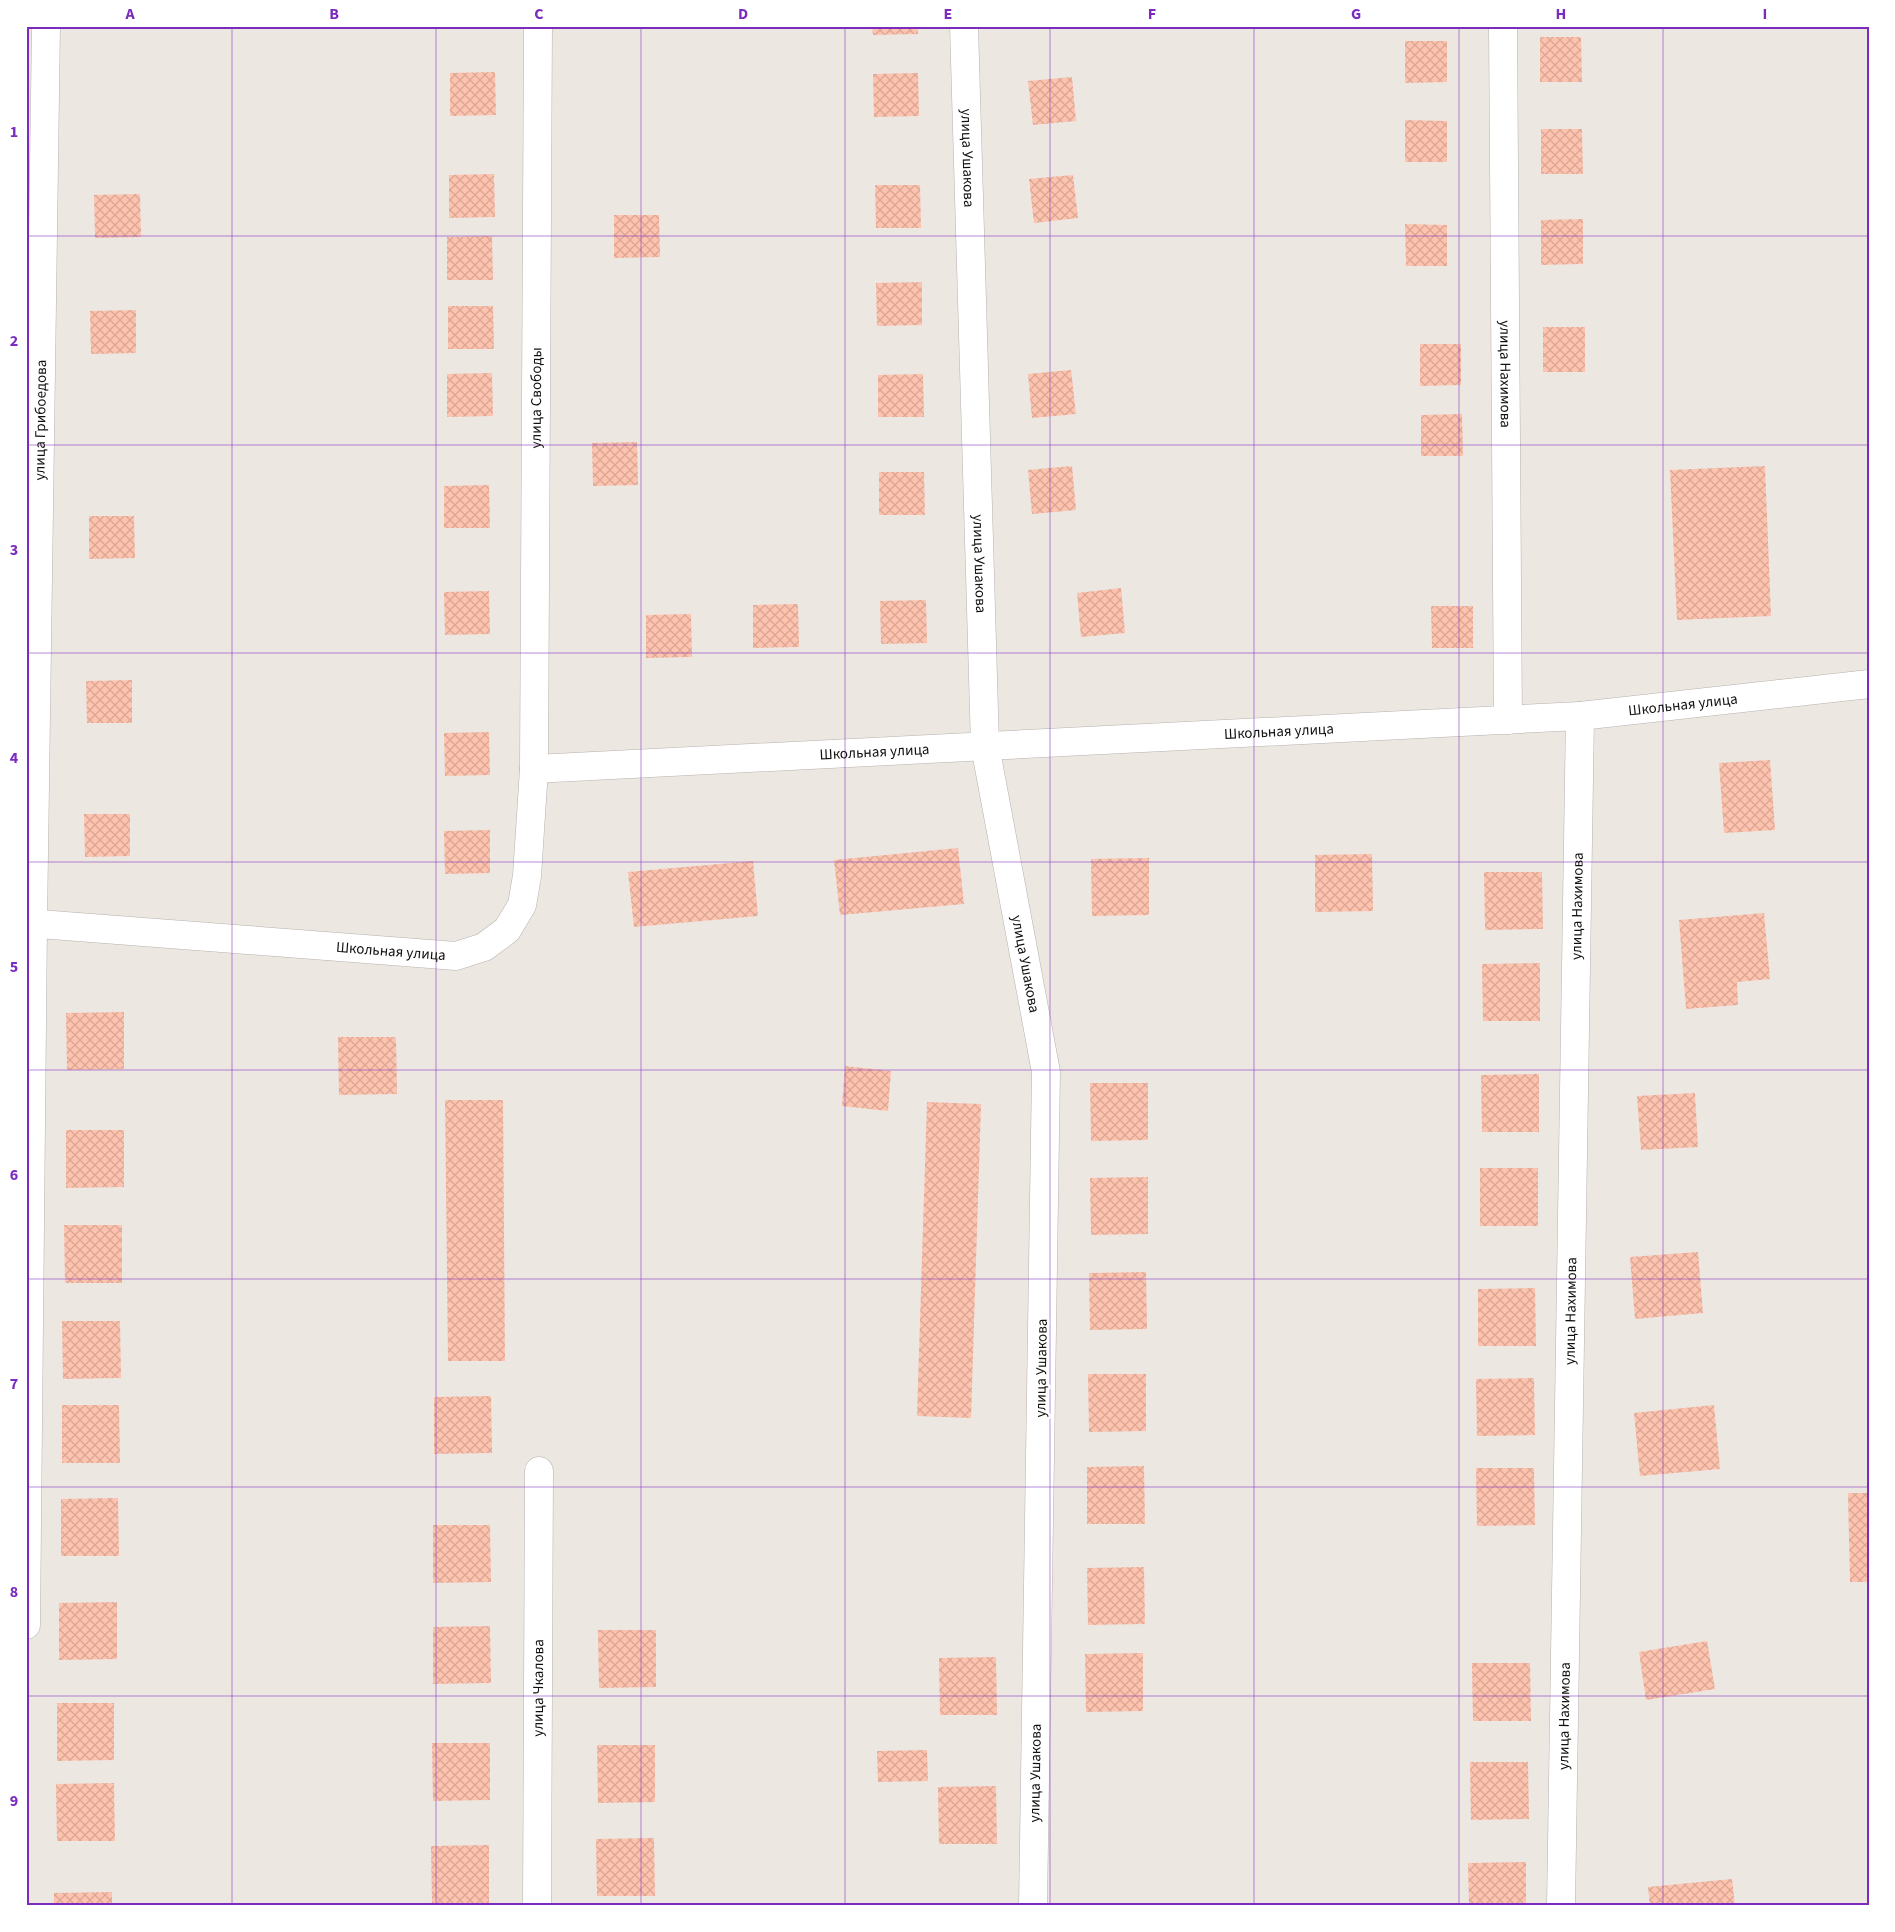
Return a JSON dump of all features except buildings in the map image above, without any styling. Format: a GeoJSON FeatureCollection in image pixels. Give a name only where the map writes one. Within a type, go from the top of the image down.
{"type":"FeatureCollection","features":[{"type":"Feature","properties":{"kind":"street","name":"улица Грибоедова"},"geometry":{"type":"LineString","coordinates":[[26,1625],[30,923],[46,26]]}},
{"type":"Feature","properties":{"kind":"street","name":"улица Свободы"},"geometry":{"type":"LineString","coordinates":[[534,769],[538,26]]}},
{"type":"Feature","properties":{"kind":"street","name":"улица Ушакова"},"geometry":{"type":"LineString","coordinates":[[964,26],[984,746],[1046,1072],[1033,1906]]}},
{"type":"Feature","properties":{"kind":"street","name":"улица Нахимова"},"geometry":{"type":"LineString","coordinates":[[1503,26],[1508,720]]}},
{"type":"Feature","properties":{"kind":"street","name":"Школьная улица"},"geometry":{"type":"LineString","coordinates":[[30,923],[456,956],[484,947],[507,930],[522,905],[527,876],[534,769],[1580,716],[1869,684]]}},
{"type":"Feature","properties":{"kind":"street","name":"улица Нахимова"},"geometry":{"type":"LineString","coordinates":[[1562,1906],[1580,716]]}},
{"type":"Feature","properties":{"kind":"street","name":"улица Чкалова"},"geometry":{"type":"LineString","coordinates":[[537,1906],[538,1471]]}}]}
